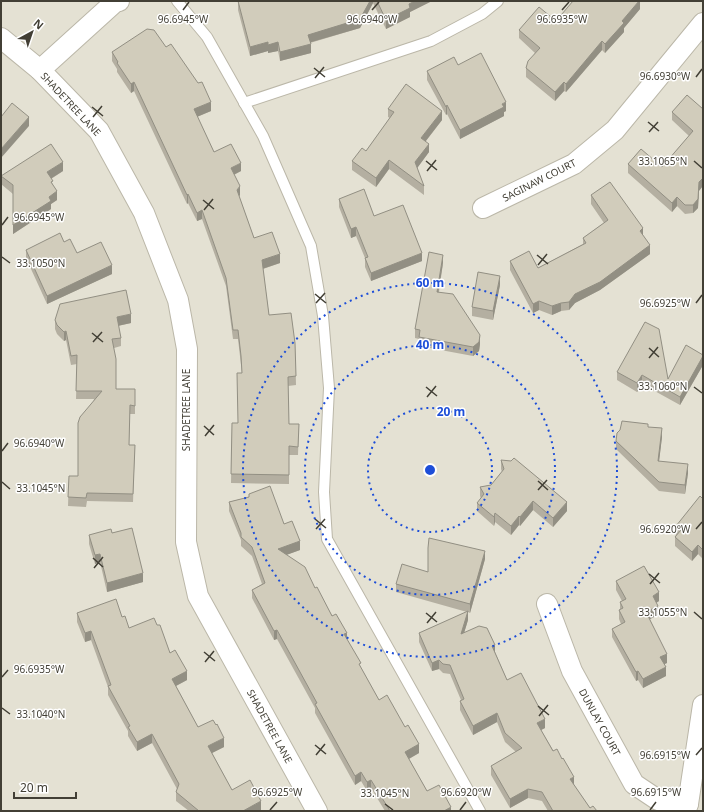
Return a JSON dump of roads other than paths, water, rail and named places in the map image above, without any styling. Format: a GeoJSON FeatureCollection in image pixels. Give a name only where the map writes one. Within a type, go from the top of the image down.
{"type":"FeatureCollection","features":[{"type":"Feature","properties":{"kind":"street"},"geometry":{"type":"LineString","coordinates":[[40,70],[116,2],[119,1]]}},
{"type":"Feature","properties":{"kind":"street","name":"SAGINAW COURT"},"geometry":{"type":"LineString","coordinates":[[483,208],[574,164],[615,130],[703,23]]}},
{"type":"Feature","properties":{"kind":"street","name":"SHADETREE LANE"},"geometry":{"type":"LineString","coordinates":[[1,38],[40,70],[99,131],[144,213],[178,300],[187,349],[186,542],[198,596],[317,811]]}},
{"type":"Feature","properties":{"kind":"street","name":"DUNLAY COURT"},"geometry":{"type":"LineString","coordinates":[[547,604],[572,671],[634,784],[658,800],[686,808]]}},
{"type":"Feature","properties":{"kind":"street"},"geometry":{"type":"LineString","coordinates":[[686,808],[703,705]]}},
{"type":"Feature","properties":{"kind":"lane"},"geometry":{"type":"LineString","coordinates":[[177,1],[207,37],[263,136],[311,246],[323,316],[329,388],[324,492],[327,539],[480,811]]}},
{"type":"Feature","properties":{"kind":"lane"},"geometry":{"type":"LineString","coordinates":[[244,103],[431,41],[482,14],[498,1]]}}]}
